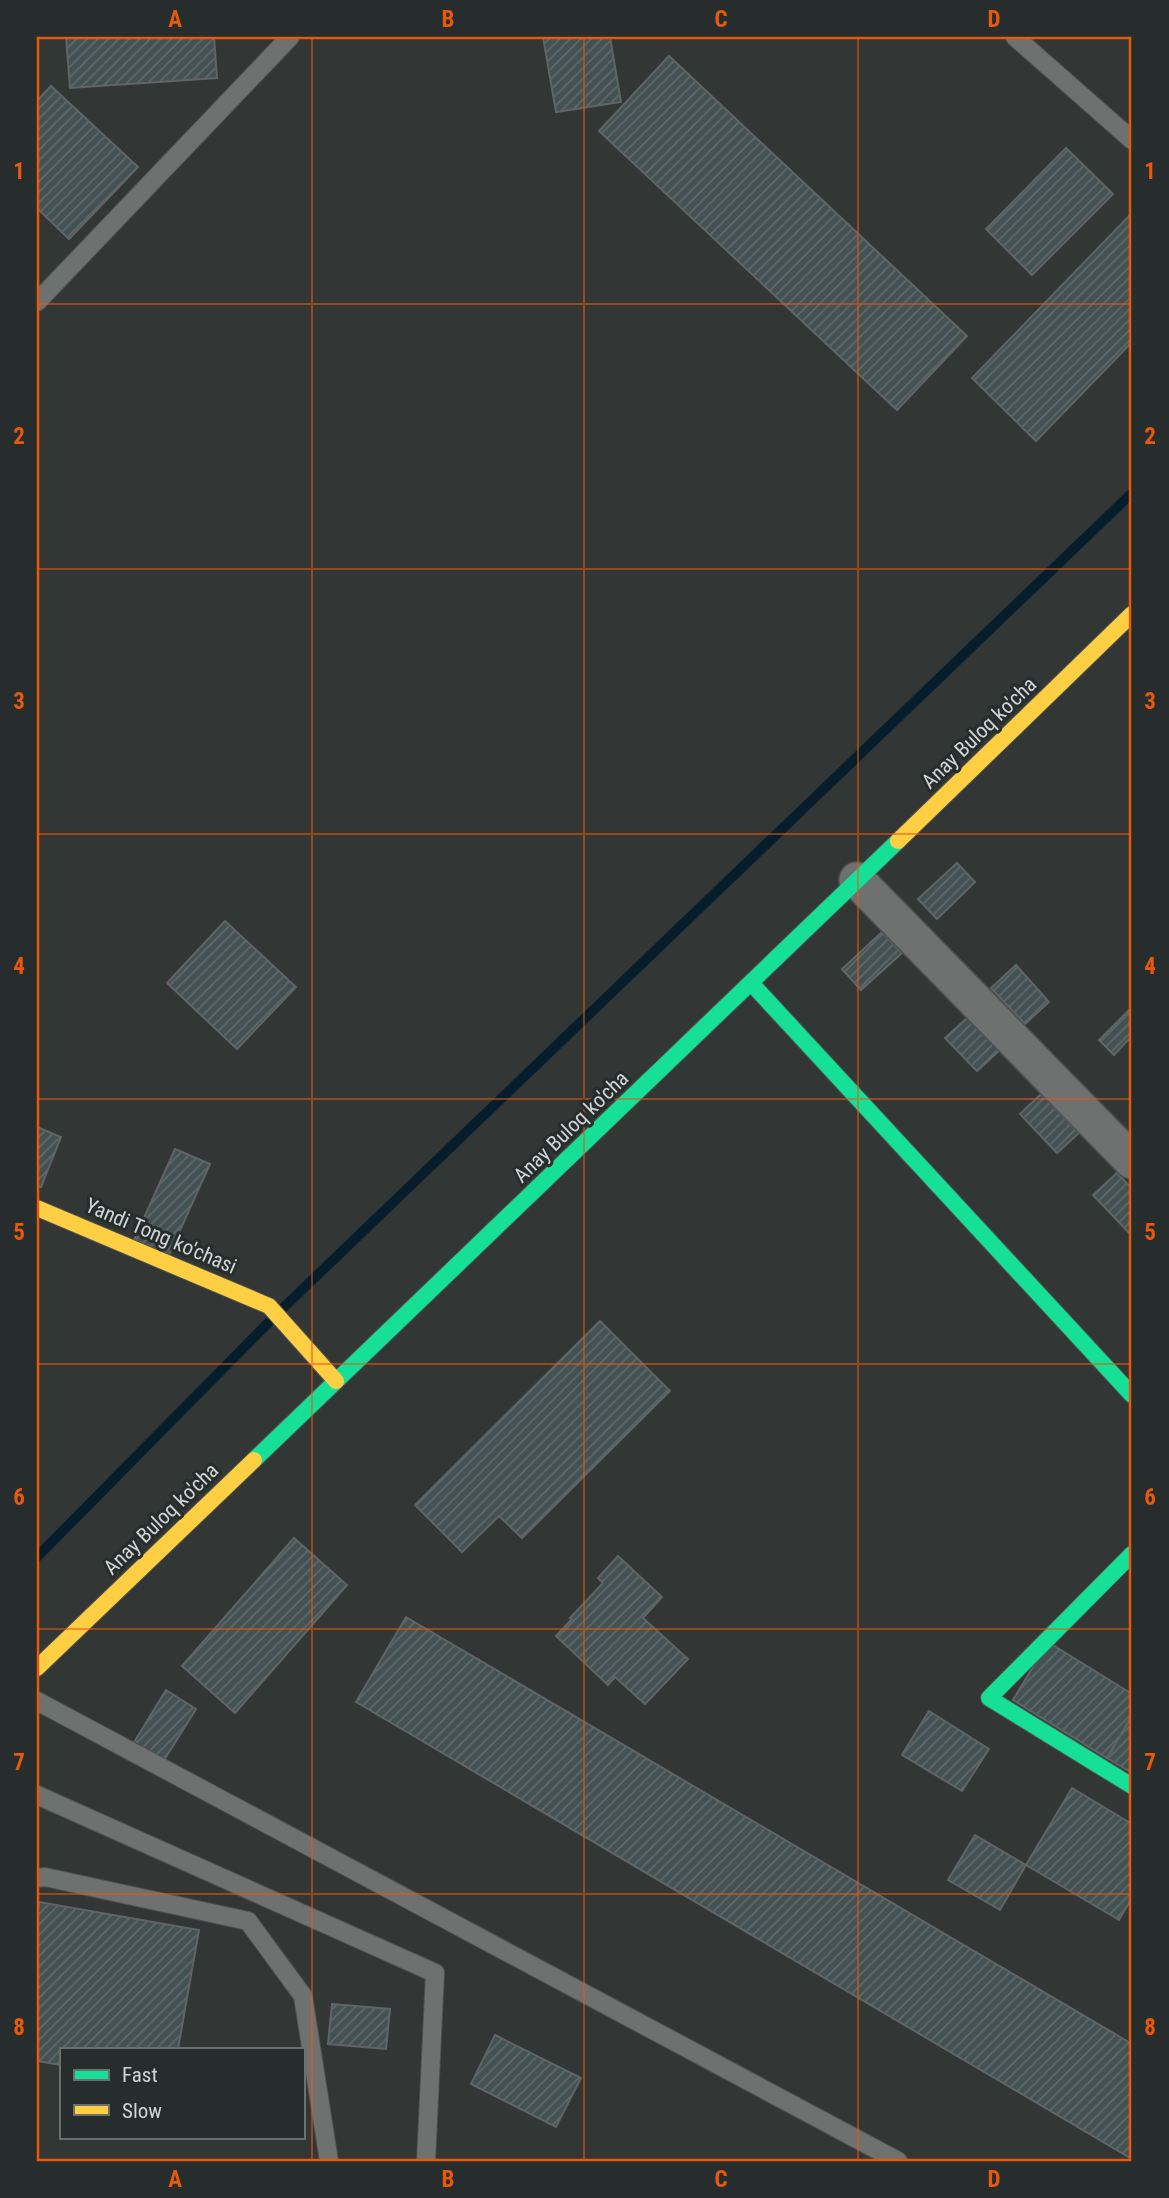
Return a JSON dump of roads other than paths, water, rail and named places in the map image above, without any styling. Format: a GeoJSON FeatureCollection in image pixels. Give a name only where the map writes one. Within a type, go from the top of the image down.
{"type":"FeatureCollection","features":[{"type":"Feature","properties":{"kind":"main road","name":"Anay Buloq ko'cha"},"geometry":{"type":"LineString","coordinates":[[37,1668],[1132,614]]}},
{"type":"Feature","properties":{"kind":"main road"},"geometry":{"type":"LineString","coordinates":[[751,983],[1132,1395]]}},
{"type":"Feature","properties":{"kind":"main road","name":"Yandi Tong ko'chasi"},"geometry":{"type":"LineString","coordinates":[[37,1208],[269,1306],[335,1381]]}},
{"type":"Feature","properties":{"kind":"main road"},"geometry":{"type":"LineString","coordinates":[[1132,1553],[989,1698],[1132,1786]]}},
{"type":"Feature","properties":{"kind":"street"},"geometry":{"type":"LineString","coordinates":[[857,880],[1132,1161]]}},
{"type":"Feature","properties":{"kind":"lane"},"geometry":{"type":"LineString","coordinates":[[37,302],[290,37]]}},
{"type":"Feature","properties":{"kind":"lane"},"geometry":{"type":"LineString","coordinates":[[1015,37],[1132,140]]}},
{"type":"Feature","properties":{"kind":"lane"},"geometry":{"type":"LineString","coordinates":[[37,1702],[898,2161]]}},
{"type":"Feature","properties":{"kind":"lane"},"geometry":{"type":"LineString","coordinates":[[37,1796],[435,1973],[426,2161]]}},
{"type":"Feature","properties":{"kind":"lane"},"geometry":{"type":"LineString","coordinates":[[37,1878],[45,1877],[248,1921],[303,1996],[329,2161]]}},
{"type":"Feature","properties":{"kind":"waterway"},"geometry":{"type":"LineString","coordinates":[[282,1309],[1132,493]]}},
{"type":"Feature","properties":{"kind":"waterway"},"geometry":{"type":"LineString","coordinates":[[37,1557],[271,1320]]}}]}
